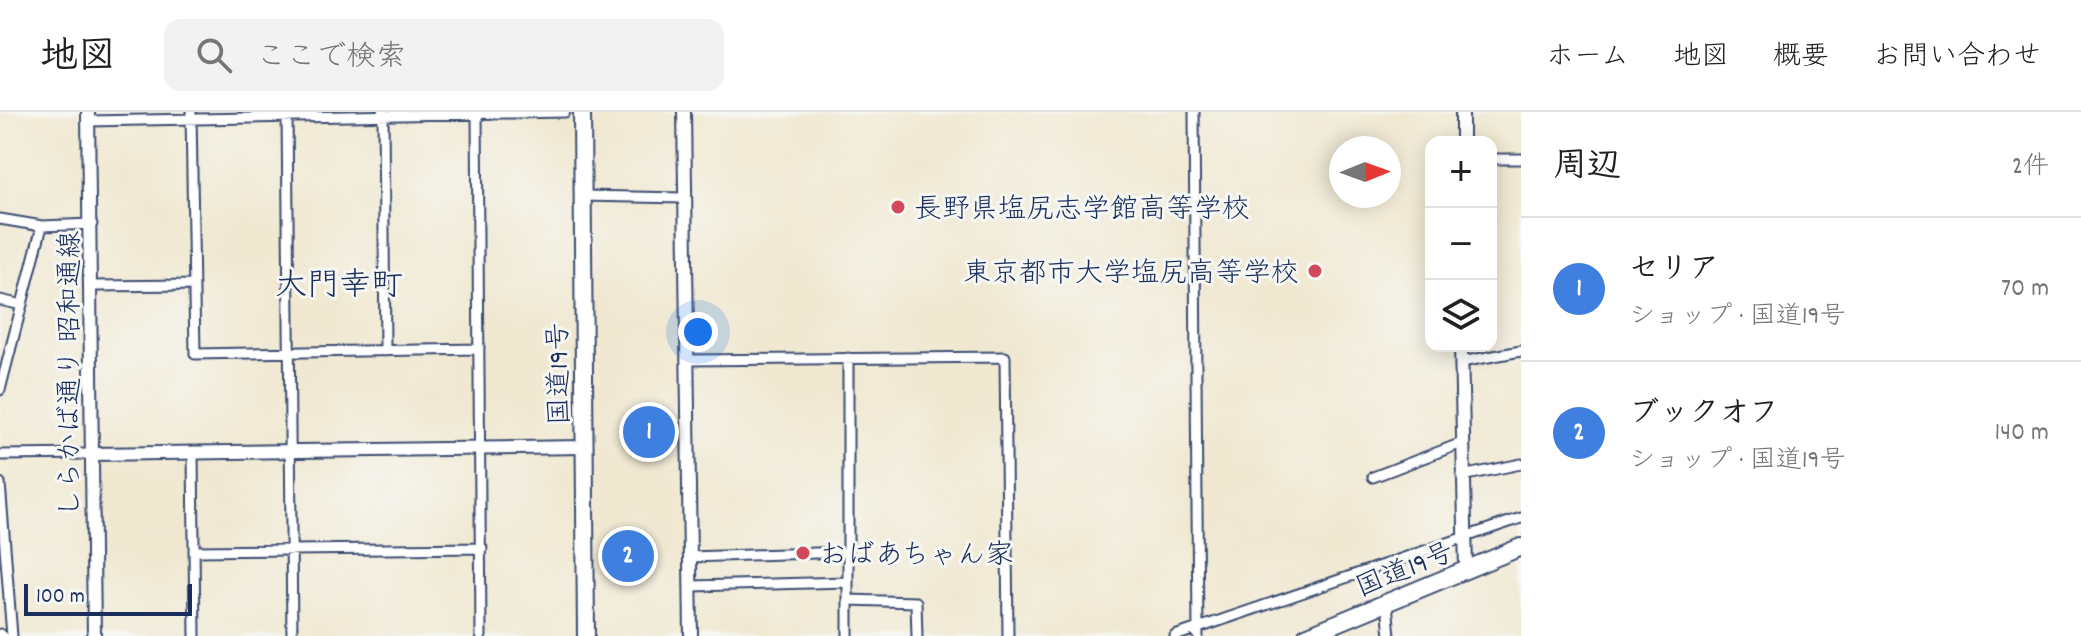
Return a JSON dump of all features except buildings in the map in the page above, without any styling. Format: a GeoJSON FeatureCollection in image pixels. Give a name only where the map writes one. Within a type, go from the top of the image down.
{"type":"FeatureCollection","features":[{"type":"Feature","properties":{"kind":"highway","name":"国道19号"},"geometry":{"type":"LineString","coordinates":[[582,112],[586,636]]}},
{"type":"Feature","properties":{"kind":"highway","name":"国道19号"},"geometry":{"type":"LineString","coordinates":[[1306,636],[1521,547]]}},
{"type":"Feature","properties":{"kind":"street"},"geometry":{"type":"LineString","coordinates":[[88,116],[565,112]]}},
{"type":"Feature","properties":{"kind":"street"},"geometry":{"type":"LineString","coordinates":[[684,112],[691,636]]}},
{"type":"Feature","properties":{"kind":"street"},"geometry":{"type":"LineString","coordinates":[[1194,112],[1198,633]]}},
{"type":"Feature","properties":{"kind":"street"},"geometry":{"type":"LineString","coordinates":[[1462,112],[1462,136]]}},
{"type":"Feature","properties":{"kind":"street"},"geometry":{"type":"LineString","coordinates":[[477,113],[482,448],[481,636]]}},
{"type":"Feature","properties":{"kind":"street"},"geometry":{"type":"LineString","coordinates":[[383,114],[385,351]]}},
{"type":"Feature","properties":{"kind":"street"},"geometry":{"type":"LineString","coordinates":[[191,115],[195,354],[479,349]]}},
{"type":"Feature","properties":{"kind":"street"},"geometry":{"type":"LineString","coordinates":[[287,115],[292,636]]}},
{"type":"Feature","properties":{"kind":"street","name":"しらかば通り 昭和通線"},"geometry":{"type":"LineString","coordinates":[[88,116],[93,286],[94,636]]}},
{"type":"Feature","properties":{"kind":"street"},"geometry":{"type":"LineString","coordinates":[[1497,159],[1521,159]]}},
{"type":"Feature","properties":{"kind":"street"},"geometry":{"type":"LineString","coordinates":[[582,196],[684,198]]}},
{"type":"Feature","properties":{"kind":"street"},"geometry":{"type":"LineString","coordinates":[[0,219],[42,226],[92,224]]}},
{"type":"Feature","properties":{"kind":"street"},"geometry":{"type":"LineString","coordinates":[[1,384],[42,226]]}},
{"type":"Feature","properties":{"kind":"street"},"geometry":{"type":"LineString","coordinates":[[93,286],[192,285]]}},
{"type":"Feature","properties":{"kind":"street"},"geometry":{"type":"LineString","coordinates":[[0,300],[22,305]]}},
{"type":"Feature","properties":{"kind":"street"},"geometry":{"type":"LineString","coordinates":[[1461,362],[1521,351]]}},
{"type":"Feature","properties":{"kind":"street"},"geometry":{"type":"LineString","coordinates":[[1461,352],[1466,570]]}},
{"type":"Feature","properties":{"kind":"street"},"geometry":{"type":"LineString","coordinates":[[688,360],[1005,357],[1008,636]]}},
{"type":"Feature","properties":{"kind":"street"},"geometry":{"type":"LineString","coordinates":[[848,358],[848,636]]}},
{"type":"Feature","properties":{"kind":"street"},"geometry":{"type":"LineString","coordinates":[[1373,477],[1462,443]]}},
{"type":"Feature","properties":{"kind":"street"},"geometry":{"type":"LineString","coordinates":[[0,455],[584,447]]}},
{"type":"Feature","properties":{"kind":"street"},"geometry":{"type":"LineString","coordinates":[[193,452],[195,636]]}},
{"type":"Feature","properties":{"kind":"street"},"geometry":{"type":"LineString","coordinates":[[1462,476],[1521,464]]}},
{"type":"Feature","properties":{"kind":"street"},"geometry":{"type":"LineString","coordinates":[[0,483],[12,636]]}},
{"type":"Feature","properties":{"kind":"street"},"geometry":{"type":"LineString","coordinates":[[1175,636],[1198,633],[1521,518]]}},
{"type":"Feature","properties":{"kind":"street"},"geometry":{"type":"LineString","coordinates":[[195,551],[482,548]]}},
{"type":"Feature","properties":{"kind":"street"},"geometry":{"type":"LineString","coordinates":[[690,557],[847,552]]}},
{"type":"Feature","properties":{"kind":"street"},"geometry":{"type":"LineString","coordinates":[[691,586],[848,582]]}},
{"type":"Feature","properties":{"kind":"street"},"geometry":{"type":"LineString","coordinates":[[848,600],[916,602],[917,636]]}},
{"type":"Feature","properties":{"kind":"street"},"geometry":{"type":"LineString","coordinates":[[1387,603],[1390,636]]}},
{"type":"Feature","properties":{"kind":"place","name":"長野県塩尻志学館高等学校"},"geometry":{"type":"Point","coordinates":[898,207]}},
{"type":"Feature","properties":{"kind":"place","name":"東京都市大学塩尻高等学校"},"geometry":{"type":"Point","coordinates":[1315,271]}},
{"type":"Feature","properties":{"kind":"place","name":"セリア"},"geometry":{"type":"Point","coordinates":[649,432]}},
{"type":"Feature","properties":{"kind":"place","name":"おばあちゃん家"},"geometry":{"type":"Point","coordinates":[803,553]}},
{"type":"Feature","properties":{"kind":"place","name":"ブックオフ"},"geometry":{"type":"Point","coordinates":[628,556]}},
{"type":"Feature","properties":{"kind":"district","name":"大門幸町"},"geometry":{"type":"Point","coordinates":[339,283]}}]}
